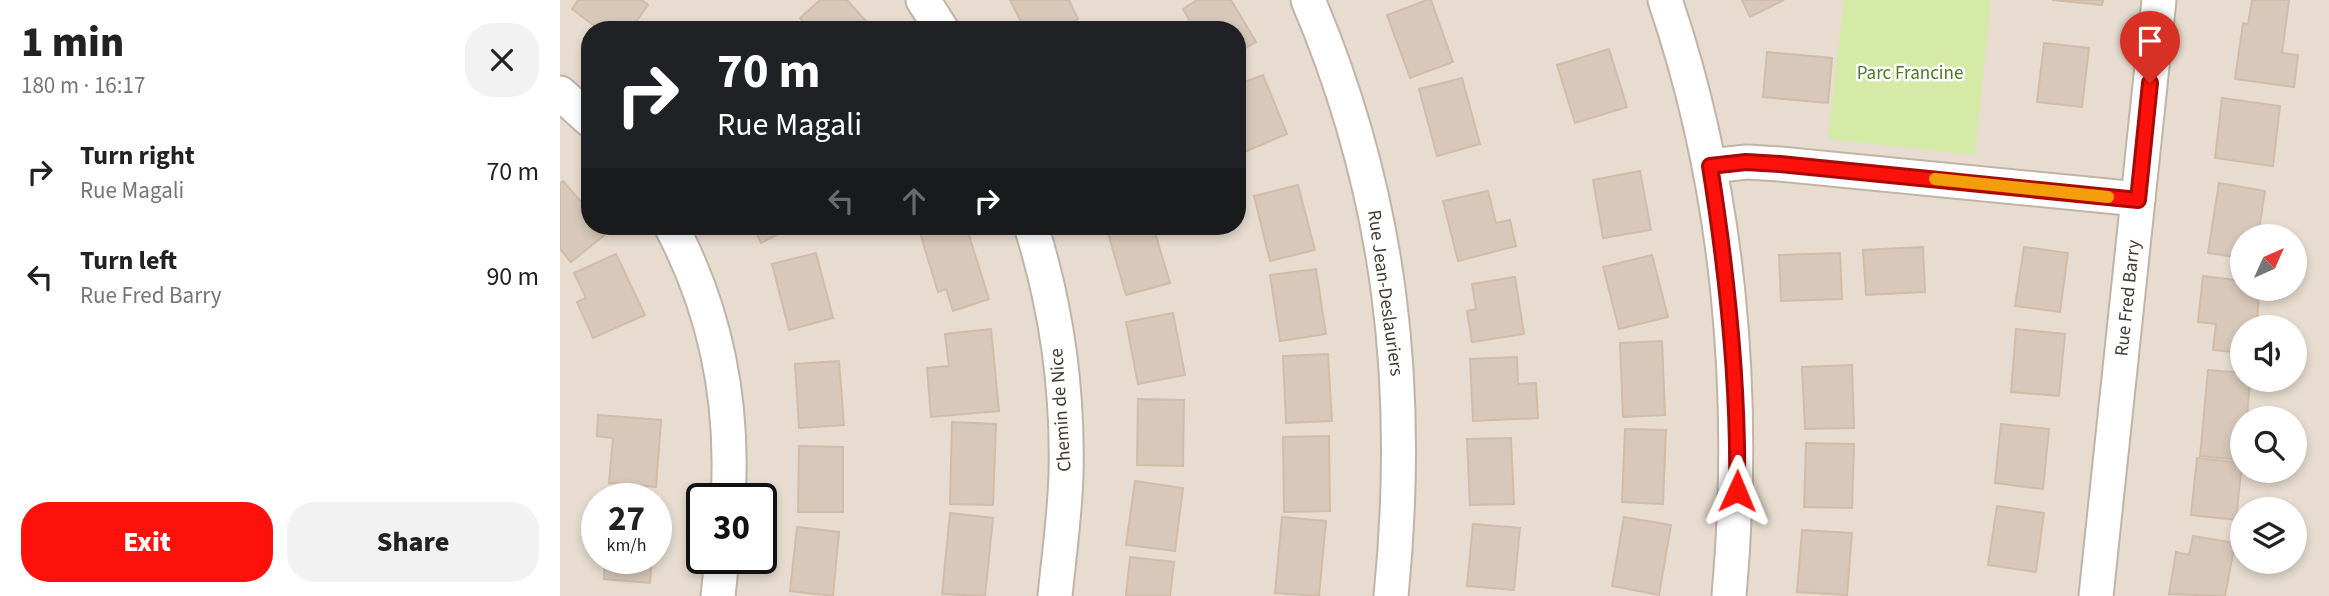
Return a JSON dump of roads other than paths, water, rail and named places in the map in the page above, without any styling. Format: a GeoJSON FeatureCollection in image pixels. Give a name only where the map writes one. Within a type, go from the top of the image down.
{"type":"FeatureCollection","features":[{"type":"Feature","properties":{"kind":"street"},"geometry":{"type":"LineString","coordinates":[[923,0],[936,21]]}},
{"type":"Feature","properties":{"kind":"street","name":"Rue Jean-Deslauriers"},"geometry":{"type":"LineString","coordinates":[[1308,0],[1339,82],[1361,155],[1378,227],[1391,301],[1398,376],[1400,451],[1391,596]]}},
{"type":"Feature","properties":{"kind":"street"},"geometry":{"type":"LineString","coordinates":[[1665,0],[1699,116],[1710,166],[1723,258],[1737,424],[1737,491],[1729,596]]}},
{"type":"Feature","properties":{"kind":"street","name":"Rue Fred Barry"},"geometry":{"type":"LineString","coordinates":[[2096,596],[2159,0]]}},
{"type":"Feature","properties":{"kind":"street"},"geometry":{"type":"LineString","coordinates":[[560,93],[581,112]]}},
{"type":"Feature","properties":{"kind":"street"},"geometry":{"type":"LineString","coordinates":[[1710,166],[1746,162],[1780,164],[2138,200]]}},
{"type":"Feature","properties":{"kind":"street"},"geometry":{"type":"LineString","coordinates":[[675,235],[704,301],[720,357],[730,444],[728,483]]}},
{"type":"Feature","properties":{"kind":"street","name":"Chemin de Nice"},"geometry":{"type":"LineString","coordinates":[[1033,235],[1054,323],[1064,397],[1066,471],[1055,596]]}},
{"type":"Feature","properties":{"kind":"street"},"geometry":{"type":"LineString","coordinates":[[718,596],[720,574]]}},
{"type":"Feature","properties":{"kind":"park label","name":"Parc Francine"},"geometry":{"type":"Point","coordinates":[1910,73]}}]}
